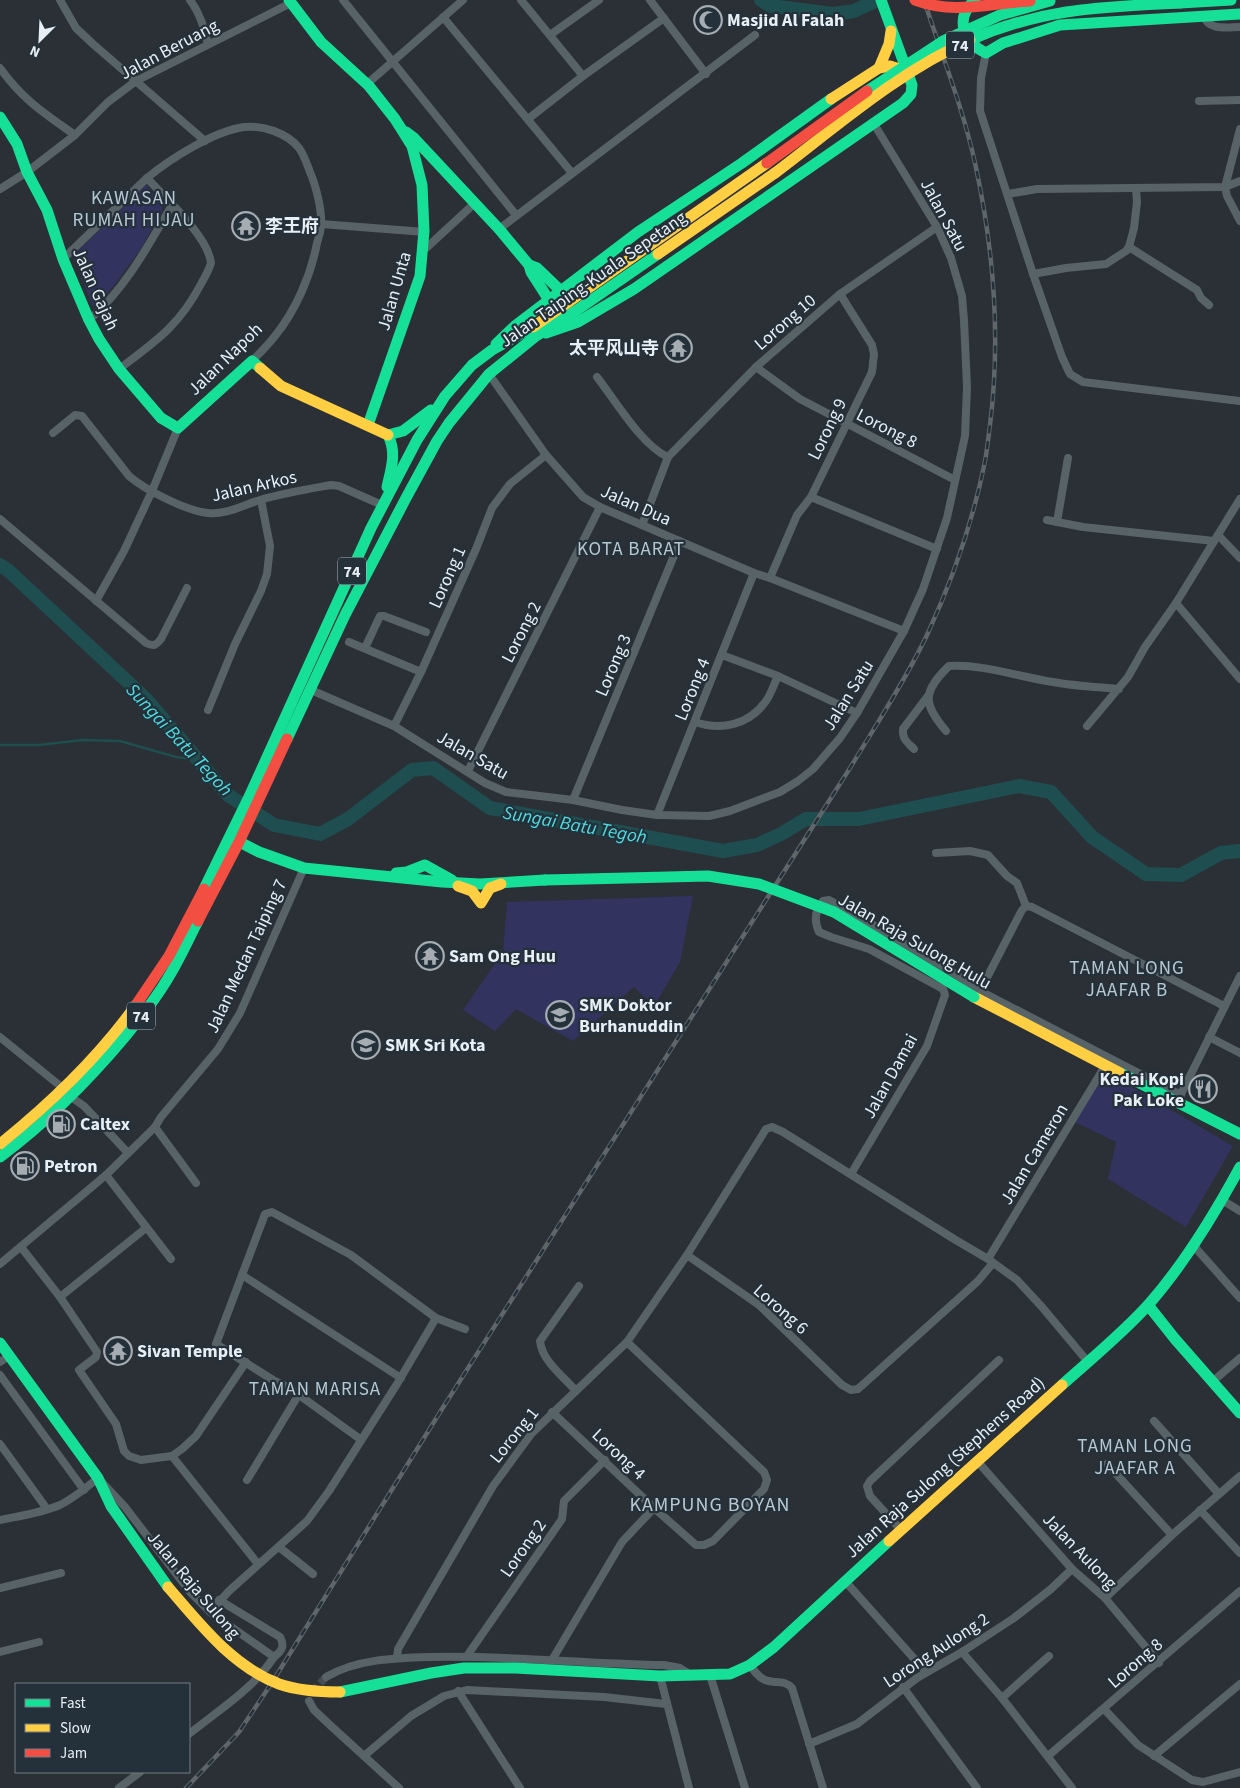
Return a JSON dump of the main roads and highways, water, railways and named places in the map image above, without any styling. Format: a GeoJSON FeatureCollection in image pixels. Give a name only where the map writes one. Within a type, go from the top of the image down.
{"type":"FeatureCollection","features":[{"type":"Feature","properties":{"kind":"main road"},"geometry":{"type":"LineString","coordinates":[[536,336],[578,322],[634,289],[903,103],[911,94],[912,85],[881,0]]}},
{"type":"Feature","properties":{"kind":"main road"},"geometry":{"type":"LineString","coordinates":[[916,0],[942,8],[1027,1],[1053,1]]}},
{"type":"Feature","properties":{"kind":"main road"},"geometry":{"type":"LineString","coordinates":[[975,0],[969,4],[963,14],[966,37],[974,46],[986,53],[1003,43],[1060,25],[1240,14]]}},
{"type":"Feature","properties":{"kind":"main road","name":"Jalan Taiping-Kuala Sepetang"},"geometry":{"type":"LineString","coordinates":[[252,802],[311,690],[345,616],[378,551],[426,461],[449,423],[489,374],[536,336],[577,310],[775,173],[874,99],[954,47],[977,37],[1045,15],[1088,9],[1231,0]]}},
{"type":"Feature","properties":{"kind":"main road","name":"Jalan Taiping-Kuala Sepetang"},"geometry":{"type":"LineString","coordinates":[[0,1157],[24,1139],[68,1093],[137,1004],[162,968],[235,840],[321,636],[382,505],[430,418],[465,372],[491,349],[522,334],[877,84],[942,41],[1000,15],[1053,1]]}},
{"type":"Feature","properties":{"kind":"main road","name":"Jalan Unta"},"geometry":{"type":"LineString","coordinates":[[290,2],[310,30],[367,84],[385,105],[415,153],[422,187],[425,232],[420,276],[368,425]]}},
{"type":"Feature","properties":{"kind":"main road"},"geometry":{"type":"LineString","coordinates":[[879,68],[889,44],[889,25]]}},
{"type":"Feature","properties":{"kind":"main road"},"geometry":{"type":"LineString","coordinates":[[491,349],[516,325],[638,232],[758,152],[842,91],[886,65],[908,72]]}},
{"type":"Feature","properties":{"kind":"main road"},"geometry":{"type":"LineString","coordinates":[[842,91],[842,98],[853,119],[871,125]]}},
{"type":"Feature","properties":{"kind":"main road","name":"Jalan Gajah"},"geometry":{"type":"LineString","coordinates":[[0,117],[17,144],[28,172],[47,210],[63,259],[99,339],[119,369],[161,418],[178,428]]}},
{"type":"Feature","properties":{"kind":"main road"},"geometry":{"type":"LineString","coordinates":[[402,130],[414,138],[499,229],[529,265],[531,272],[549,300]]}},
{"type":"Feature","properties":{"kind":"main road"},"geometry":{"type":"LineString","coordinates":[[415,153],[439,165]]}},
{"type":"Feature","properties":{"kind":"main road"},"geometry":{"type":"LineString","coordinates":[[529,265],[537,268],[561,291]]}},
{"type":"Feature","properties":{"kind":"main road","name":"Jalan Napoh"},"geometry":{"type":"LineString","coordinates":[[178,428],[252,361],[281,386],[368,425]]}},
{"type":"Feature","properties":{"kind":"main road"},"geometry":{"type":"LineString","coordinates":[[388,435],[403,431],[423,418],[439,404]]}},
{"type":"Feature","properties":{"kind":"main road"},"geometry":{"type":"LineString","coordinates":[[430,418],[430,423],[434,427],[449,423]]}},
{"type":"Feature","properties":{"kind":"main road"},"geometry":{"type":"LineString","coordinates":[[368,425],[388,435],[393,443],[394,451],[382,505]]}},
{"type":"Feature","properties":{"kind":"main road"},"geometry":{"type":"LineString","coordinates":[[235,840],[259,852],[304,868],[382,875],[461,886],[472,892],[481,903],[490,888],[505,882]]}},
{"type":"Feature","properties":{"kind":"main road"},"geometry":{"type":"LineString","coordinates":[[382,875],[407,872],[425,865],[456,882]]}},
{"type":"Feature","properties":{"kind":"main road","name":"Jalan Raja Sulong Hulu"},"geometry":{"type":"LineString","coordinates":[[442,882],[480,884],[545,880],[708,876],[759,884],[834,912],[1105,1066],[1179,1099],[1240,1134]]}},
{"type":"Feature","properties":{"kind":"main road","name":"Jalan Taiping-Kuala Sepetang"},"geometry":{"type":"LineString","coordinates":[[0,1144],[68,1093]]}},
{"type":"Feature","properties":{"kind":"main road","name":"Jalan Raja Sulong (Stephens Road)"},"geometry":{"type":"LineString","coordinates":[[603,1672],[660,1676],[730,1674],[750,1666],[774,1647],[1088,1362],[1148,1305],[1173,1275],[1193,1245],[1222,1200],[1240,1167]]}},
{"type":"Feature","properties":{"kind":"main road"},"geometry":{"type":"LineString","coordinates":[[1148,1305],[1240,1413]]}},
{"type":"Feature","properties":{"kind":"main road","name":"Jalan Raja Sulong"},"geometry":{"type":"LineString","coordinates":[[0,1344],[5,1359],[98,1478],[111,1506],[168,1587],[220,1645],[250,1670],[272,1681],[300,1690],[340,1692],[431,1672],[464,1668],[603,1672]]}},
{"type":"Feature","properties":{"kind":"waterway"},"geometry":{"type":"LineString","coordinates":[[761,0],[771,6],[833,14],[854,11],[878,0]]}},
{"type":"Feature","properties":{"kind":"waterway","name":"Sungai Batu Tegoh"},"geometry":{"type":"LineString","coordinates":[[0,565],[9,571],[146,699],[228,795],[274,825],[320,834],[348,819],[412,770],[433,768],[490,808],[723,851],[757,845],[781,834],[806,819],[859,819],[1019,786],[1051,792],[1092,837],[1146,874],[1181,875],[1221,853],[1240,851]]}},
{"type":"Feature","properties":{"kind":"waterway"},"geometry":{"type":"LineString","coordinates":[[0,745],[39,745],[82,740],[120,741],[176,757],[198,760]]}},
{"type":"Feature","properties":{"kind":"tunnel"},"geometry":{"type":"LineString","coordinates":[[312,1692],[326,1677]]}},
{"type":"Feature","properties":{"kind":"railway"},"geometry":{"type":"LineString","coordinates":[[186,1788],[239,1732],[271,1684],[442,1409],[850,768],[909,669],[927,635],[945,594],[967,531],[985,461],[995,359],[994,294],[987,228],[975,163],[958,101],[924,0]]}},
{"type":"Feature","properties":{"kind":"place","name":"Masjid Al Falah"},"geometry":{"type":"Point","coordinates":[708,20]}},
{"type":"Feature","properties":{"kind":"place","name":"李王府"},"geometry":{"type":"Point","coordinates":[246,226]}},
{"type":"Feature","properties":{"kind":"place","name":"太平风山寺"},"geometry":{"type":"Point","coordinates":[678,348]}},
{"type":"Feature","properties":{"kind":"place","name":"Sam Ong Huu"},"geometry":{"type":"Point","coordinates":[430,956]}},
{"type":"Feature","properties":{"kind":"place","name":"SMK Doktor Burhanuddin"},"geometry":{"type":"Point","coordinates":[560,1015]}},
{"type":"Feature","properties":{"kind":"place","name":"SMK Sri Kota"},"geometry":{"type":"Point","coordinates":[366,1045]}},
{"type":"Feature","properties":{"kind":"place","name":"Kedai Kopi Pak Loke"},"geometry":{"type":"Point","coordinates":[1203,1089]}},
{"type":"Feature","properties":{"kind":"place","name":"Caltex"},"geometry":{"type":"Point","coordinates":[61,1124]}},
{"type":"Feature","properties":{"kind":"place","name":"Petron"},"geometry":{"type":"Point","coordinates":[25,1166]}},
{"type":"Feature","properties":{"kind":"place","name":"Sivan Temple"},"geometry":{"type":"Point","coordinates":[118,1351]}},
{"type":"Feature","properties":{"kind":"district","name":"KAWASAN RUMAH HIJAU"},"geometry":{"type":"Point","coordinates":[134,208]}},
{"type":"Feature","properties":{"kind":"district","name":"KOTA BARAT"},"geometry":{"type":"Point","coordinates":[631,548]}},
{"type":"Feature","properties":{"kind":"district","name":"TAMAN LONG JAAFAR B"},"geometry":{"type":"Point","coordinates":[1127,978]}},
{"type":"Feature","properties":{"kind":"district","name":"TAMAN MARISA"},"geometry":{"type":"Point","coordinates":[315,1388]}},
{"type":"Feature","properties":{"kind":"district","name":"TAMAN LONG JAAFAR A"},"geometry":{"type":"Point","coordinates":[1135,1456]}},
{"type":"Feature","properties":{"kind":"district","name":"KAMPUNG BOYAN"},"geometry":{"type":"Point","coordinates":[710,1504]}}]}
